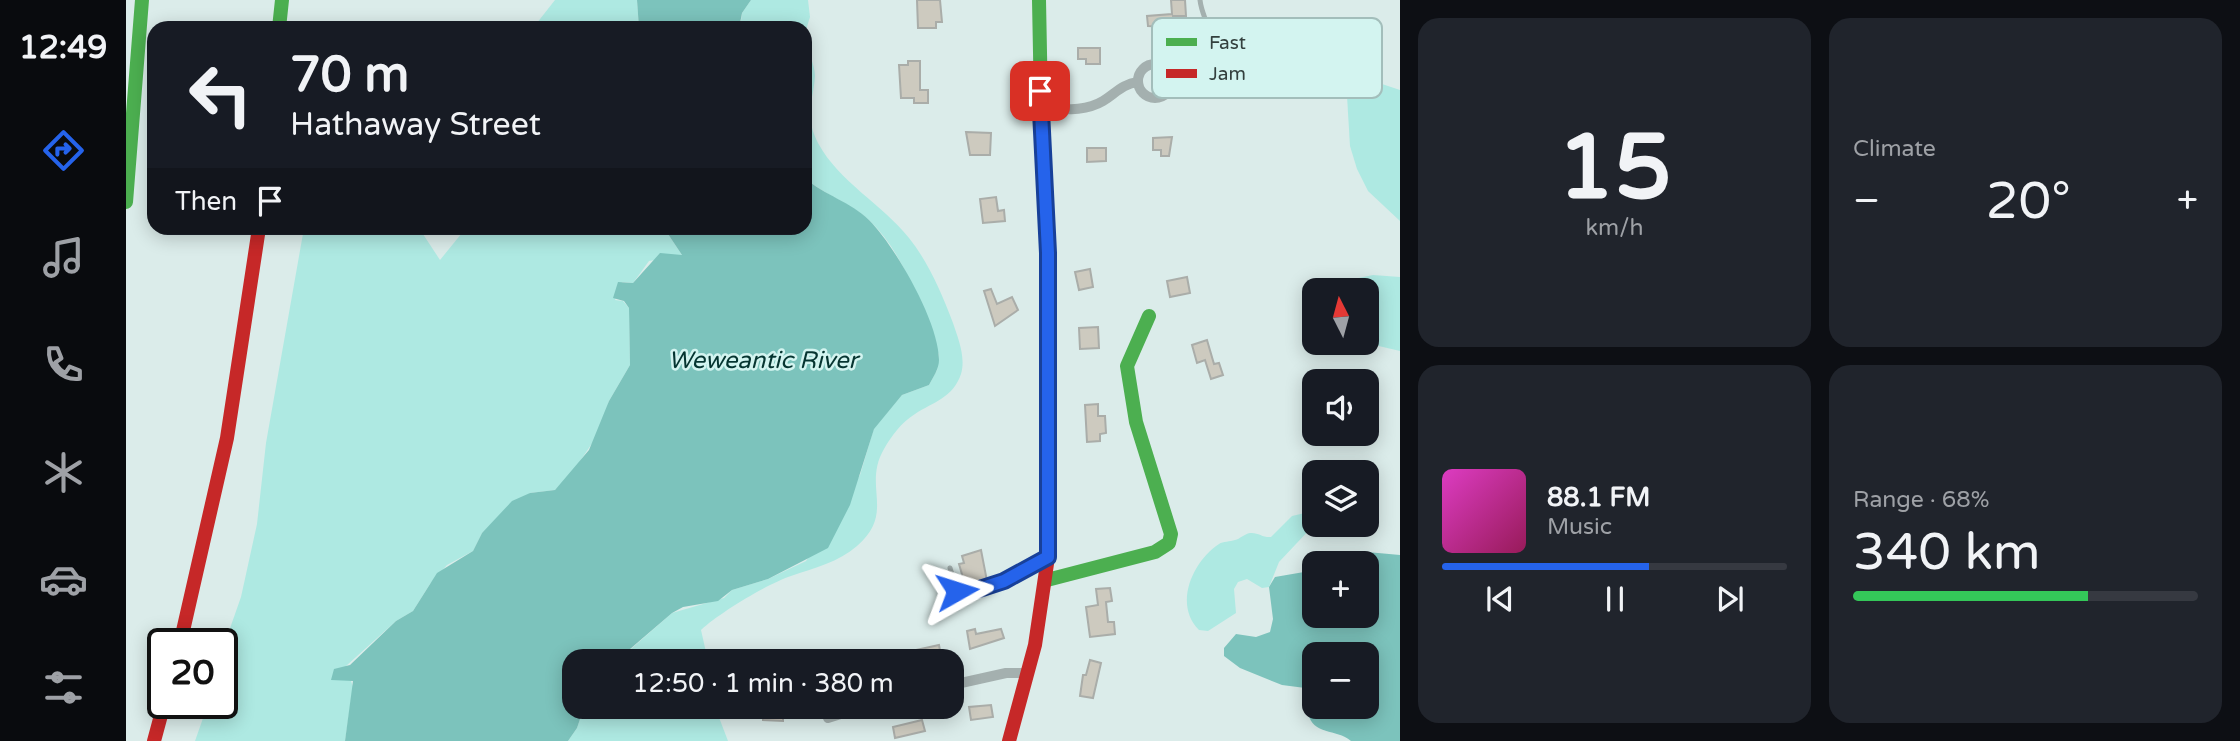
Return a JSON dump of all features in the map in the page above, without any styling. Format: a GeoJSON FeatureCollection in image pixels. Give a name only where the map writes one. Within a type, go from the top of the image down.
{"type":"FeatureCollection","features":[{"type":"Feature","properties":{"kind":"main road"},"geometry":{"type":"LineString","coordinates":[[126,202],[142,0]]}},
{"type":"Feature","properties":{"kind":"main road"},"geometry":{"type":"LineString","coordinates":[[280,21],[282,0]]}},
{"type":"Feature","properties":{"kind":"main road"},"geometry":{"type":"LineString","coordinates":[[1009,741],[1028,673],[1047,580],[1048,557],[1048,253],[1040,109],[1039,0]]}},
{"type":"Feature","properties":{"kind":"main road"},"geometry":{"type":"LineString","coordinates":[[184,628],[204,551],[258,235]]}},
{"type":"Feature","properties":{"kind":"main road"},"geometry":{"type":"LineString","coordinates":[[1047,580],[1155,552],[1169,543],[1171,534],[1136,422],[1127,366],[1149,316]]}},
{"type":"Feature","properties":{"kind":"main road"},"geometry":{"type":"LineString","coordinates":[[155,741],[160,719]]}},
{"type":"Feature","properties":{"kind":"street"},"geometry":{"type":"LineString","coordinates":[[1138,82],[1146,67],[1152,65]]}},
{"type":"Feature","properties":{"kind":"street"},"geometry":{"type":"LineString","coordinates":[[1040,109],[1087,107],[1103,101],[1126,83],[1138,82]]}},
{"type":"Feature","properties":{"kind":"street"},"geometry":{"type":"LineString","coordinates":[[1138,82],[1145,96],[1152,96]]}},
{"type":"Feature","properties":{"kind":"street"},"geometry":{"type":"LineString","coordinates":[[964,682],[1006,673],[1028,673]]}},
{"type":"Feature","properties":{"kind":"lane"},"geometry":{"type":"LineString","coordinates":[[1200,0],[1205,18]]}},
{"type":"Feature","properties":{"kind":"lane"},"geometry":{"type":"LineString","coordinates":[[950,568],[957,591],[964,594],[1004,581],[1048,557]]}},
{"type":"Feature","properties":{"kind":"shaded area"},"geometry":{"type":"Polygon","coordinates":[[[555,0],[637,0],[638,21],[538,21],[555,0]]]}},
{"type":"Feature","properties":{"kind":"shaded area"},"geometry":{"type":"Polygon","coordinates":[[[751,0],[808,0],[810,17],[809,21],[741,21],[742,13],[751,0]]]}},
{"type":"Feature","properties":{"kind":"shaded area"},"geometry":{"type":"Polygon","coordinates":[[[812,60],[814,86],[812,98],[812,60]]]}},
{"type":"Feature","properties":{"kind":"shaded area"},"geometry":{"type":"Polygon","coordinates":[[[1382,84],[1400,90],[1400,221],[1368,191],[1350,146],[1347,98],[1382,98],[1382,84]]]}},
{"type":"Feature","properties":{"kind":"shaded area"},"geometry":{"type":"Polygon","coordinates":[[[812,128],[818,143],[837,170],[898,226],[923,258],[940,290],[957,335],[962,354],[961,374],[948,394],[910,418],[887,444],[878,463],[876,475],[875,522],[868,534],[850,552],[769,585],[731,608],[701,630],[705,649],[631,649],[672,613],[724,598],[732,590],[768,579],[806,561],[860,475],[874,428],[902,395],[929,385],[937,370],[939,355],[903,266],[882,234],[862,214],[812,183],[812,128]]]}},
{"type":"Feature","properties":{"kind":"shaded area"},"geometry":{"type":"Polygon","coordinates":[[[303,235],[424,235],[440,260],[460,235],[669,235],[682,255],[649,261],[633,283],[622,282],[615,300],[623,301],[629,308],[630,365],[609,401],[599,433],[572,473],[555,490],[530,493],[482,533],[473,551],[447,565],[430,584],[413,611],[396,621],[346,666],[353,687],[345,741],[195,741],[203,719],[238,719],[238,628],[230,628],[241,597],[257,524],[266,443],[303,235]]]}},
{"type":"Feature","properties":{"kind":"shaded area"},"geometry":{"type":"Polygon","coordinates":[[[1373,275],[1400,277],[1400,351],[1379,346],[1379,278],[1358,278],[1373,275]]]}},
{"type":"Feature","properties":{"kind":"shaded area"},"geometry":{"type":"Polygon","coordinates":[[[1302,514],[1303,537],[1279,562],[1269,587],[1262,588],[1247,579],[1238,582],[1234,589],[1236,613],[1208,631],[1199,630],[1191,620],[1187,596],[1194,572],[1201,561],[1221,543],[1246,534],[1256,533],[1271,537],[1292,516],[1302,514]]]}},
{"type":"Feature","properties":{"kind":"shaded area"},"geometry":{"type":"Polygon","coordinates":[[[580,719],[720,719],[728,741],[568,741],[580,719]]]}},
{"type":"Feature","properties":{"kind":"water"},"geometry":{"type":"Polygon","coordinates":[[[637,0],[751,0],[742,13],[740,21],[638,21],[637,0]]]}},
{"type":"Feature","properties":{"kind":"water","name":"Weweantic River"},"geometry":{"type":"Polygon","coordinates":[[[812,183],[869,220],[903,266],[932,326],[939,360],[937,370],[929,385],[902,395],[874,429],[850,505],[828,548],[768,579],[732,590],[718,601],[683,607],[672,613],[630,649],[562,649],[562,719],[580,719],[568,741],[345,741],[353,681],[331,680],[334,669],[350,665],[396,621],[413,611],[437,573],[473,551],[482,533],[512,501],[530,493],[555,490],[589,450],[609,401],[630,365],[629,308],[624,301],[613,298],[618,282],[633,283],[660,253],[682,255],[669,235],[812,235],[812,183]]]}},
{"type":"Feature","properties":{"kind":"water"},"geometry":{"type":"Polygon","coordinates":[[[1379,553],[1400,555],[1400,741],[1351,741],[1339,734],[1320,729],[1311,719],[1379,719],[1379,642],[1302,642],[1302,688],[1282,685],[1240,668],[1224,656],[1224,648],[1236,634],[1256,637],[1270,632],[1273,619],[1269,587],[1275,577],[1302,572],[1302,628],[1379,628],[1379,553]]]}},
{"type":"Feature","properties":{"kind":"building"},"geometry":{"type":"Polygon","coordinates":[[[917,0],[940,0],[942,22],[936,22],[936,28],[918,28],[917,0]]]}},
{"type":"Feature","properties":{"kind":"building"},"geometry":{"type":"Polygon","coordinates":[[[1171,0],[1185,0],[1186,16],[1152,18],[1152,26],[1148,26],[1147,16],[1172,14],[1171,0]]]}},
{"type":"Feature","properties":{"kind":"building"},"geometry":{"type":"Polygon","coordinates":[[[1078,48],[1100,48],[1100,64],[1086,64],[1086,59],[1078,59],[1078,48]]]}},
{"type":"Feature","properties":{"kind":"building"},"geometry":{"type":"Polygon","coordinates":[[[908,61],[920,61],[920,90],[928,90],[928,103],[914,103],[914,98],[901,98],[899,65],[908,65],[908,61]]]}},
{"type":"Feature","properties":{"kind":"building"},"geometry":{"type":"Polygon","coordinates":[[[966,132],[991,133],[990,155],[970,155],[966,132]]]}},
{"type":"Feature","properties":{"kind":"building"},"geometry":{"type":"Polygon","coordinates":[[[1172,137],[1169,156],[1161,156],[1161,150],[1153,150],[1153,138],[1172,137]]]}},
{"type":"Feature","properties":{"kind":"building"},"geometry":{"type":"Polygon","coordinates":[[[1087,148],[1106,148],[1106,161],[1087,162],[1087,148]]]}},
{"type":"Feature","properties":{"kind":"building"},"geometry":{"type":"Polygon","coordinates":[[[996,197],[998,211],[1004,210],[1005,221],[983,223],[980,199],[996,197]]]}},
{"type":"Feature","properties":{"kind":"building"},"geometry":{"type":"Polygon","coordinates":[[[1090,269],[1093,287],[1079,290],[1075,272],[1090,269]]]}},
{"type":"Feature","properties":{"kind":"building"},"geometry":{"type":"Polygon","coordinates":[[[1187,277],[1190,293],[1170,297],[1167,281],[1187,277]]]}},
{"type":"Feature","properties":{"kind":"building"},"geometry":{"type":"Polygon","coordinates":[[[991,289],[997,304],[1012,297],[1018,310],[995,326],[984,291],[991,289]]]}},
{"type":"Feature","properties":{"kind":"building"},"geometry":{"type":"Polygon","coordinates":[[[1098,327],[1099,348],[1080,349],[1079,328],[1098,327]]]}},
{"type":"Feature","properties":{"kind":"building"},"geometry":{"type":"Polygon","coordinates":[[[1207,340],[1214,364],[1219,363],[1223,375],[1211,379],[1205,360],[1197,363],[1192,345],[1207,340]]]}},
{"type":"Feature","properties":{"kind":"building"},"geometry":{"type":"Polygon","coordinates":[[[1098,404],[1098,416],[1105,416],[1106,433],[1100,434],[1100,441],[1087,442],[1085,405],[1098,404]]]}},
{"type":"Feature","properties":{"kind":"building"},"geometry":{"type":"Polygon","coordinates":[[[981,550],[987,581],[966,588],[959,564],[964,563],[962,556],[981,550]]]}},
{"type":"Feature","properties":{"kind":"building"},"geometry":{"type":"Polygon","coordinates":[[[1110,588],[1112,601],[1106,602],[1108,622],[1114,622],[1115,634],[1090,637],[1086,607],[1098,605],[1096,589],[1110,588]]]}},
{"type":"Feature","properties":{"kind":"building"},"geometry":{"type":"Polygon","coordinates":[[[975,629],[976,634],[1001,629],[1004,638],[970,649],[967,631],[975,629]]]}},
{"type":"Feature","properties":{"kind":"building"},"geometry":{"type":"Polygon","coordinates":[[[939,645],[940,649],[921,649],[939,645]]]}},
{"type":"Feature","properties":{"kind":"building"},"geometry":{"type":"Polygon","coordinates":[[[1090,660],[1101,663],[1093,698],[1080,696],[1083,675],[1086,675],[1090,660]]]}},
{"type":"Feature","properties":{"kind":"building"},"geometry":{"type":"Polygon","coordinates":[[[991,705],[993,717],[971,720],[969,707],[991,705]]]}},
{"type":"Feature","properties":{"kind":"building"},"geometry":{"type":"Polygon","coordinates":[[[922,720],[925,731],[895,738],[893,727],[922,720]]]}},
{"type":"Feature","properties":{"kind":"traffic: fast"},"geometry":{"type":"LineString","coordinates":[[126,202],[142,0]]}},
{"type":"Feature","properties":{"kind":"traffic: fast"},"geometry":{"type":"LineString","coordinates":[[280,21],[282,0]]}},
{"type":"Feature","properties":{"kind":"traffic: fast"},"geometry":{"type":"LineString","coordinates":[[1039,0],[1042,157],[1048,253],[1048,477]]}},
{"type":"Feature","properties":{"kind":"traffic: fast"},"geometry":{"type":"LineString","coordinates":[[1047,580],[1155,552],[1169,543],[1171,534],[1136,422],[1127,366],[1149,316]]}},
{"type":"Feature","properties":{"kind":"traffic: jam"},"geometry":{"type":"LineString","coordinates":[[184,628],[227,438],[258,235]]}},
{"type":"Feature","properties":{"kind":"traffic: jam"},"geometry":{"type":"LineString","coordinates":[[1009,741],[1035,645],[1048,557],[1048,477]]}},
{"type":"Feature","properties":{"kind":"traffic: jam"},"geometry":{"type":"LineString","coordinates":[[154,741],[160,719]]}},
{"type":"Feature","properties":{"kind":"route"},"geometry":{"type":"LineString","coordinates":[[957,591],[964,594],[990,587],[1048,557],[1048,253],[1041,157],[1040,91]]}}]}
